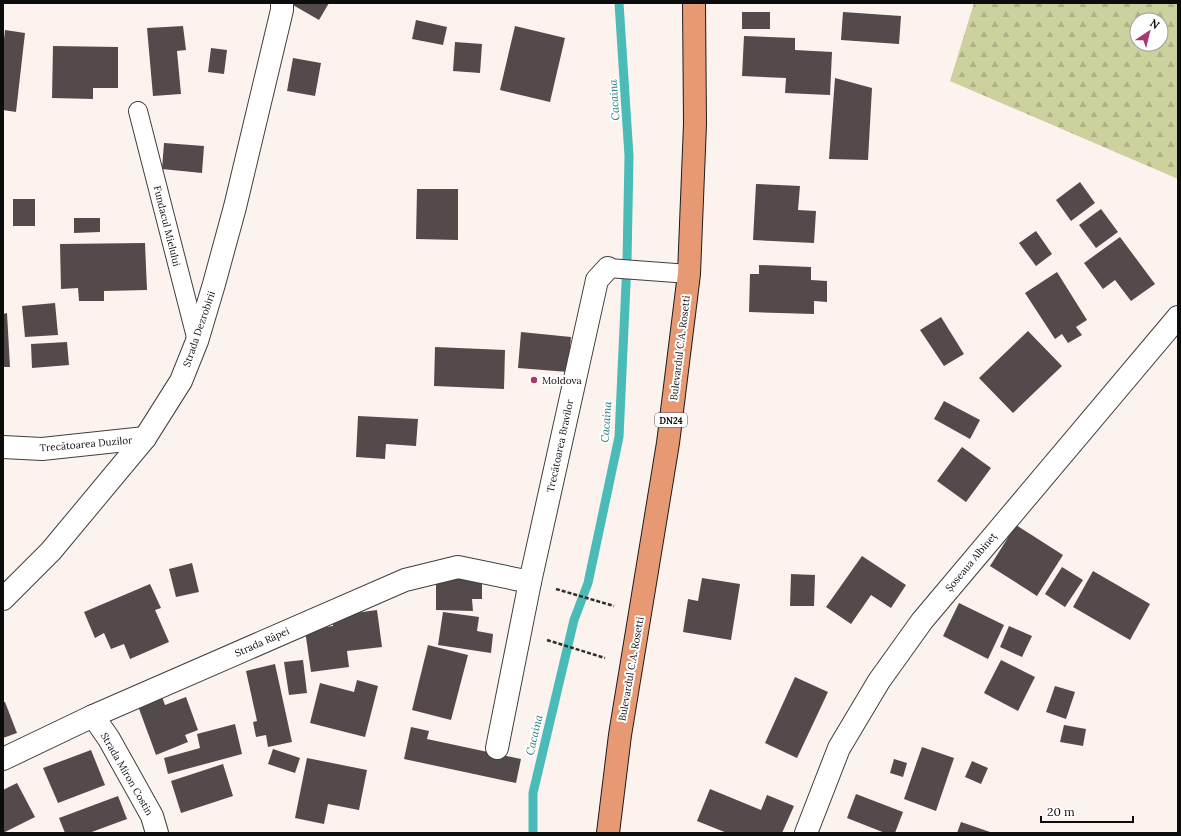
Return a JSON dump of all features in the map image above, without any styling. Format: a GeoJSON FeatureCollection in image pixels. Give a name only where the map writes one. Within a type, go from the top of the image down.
{"type":"FeatureCollection","features":[{"type":"Feature","properties":{"kind":"main road","name":"Bulevardul C.A. Rosetti"},"geometry":{"type":"LineString","coordinates":[[608,833],[620,735],[668,442],[689,274],[695,124],[694,3]]}},
{"type":"Feature","properties":{"kind":"street","name":"Strada Dezrobirii"},"geometry":{"type":"LineString","coordinates":[[3,599],[51,551],[145,438],[181,381],[197,341],[235,207],[282,10],[282,3]]}},
{"type":"Feature","properties":{"kind":"street","name":"Trecătoarea Bravilor"},"geometry":{"type":"LineString","coordinates":[[497,748],[530,582],[597,280],[608,268]]}},
{"type":"Feature","properties":{"kind":"street","name":"Șoseaua Albineț"},"geometry":{"type":"LineString","coordinates":[[806,833],[839,748],[879,682],[922,621],[1178,317]]}},
{"type":"Feature","properties":{"kind":"street","name":"Trecătoarea Duzilor"},"geometry":{"type":"LineString","coordinates":[[3,446],[42,449],[145,438]]}},
{"type":"Feature","properties":{"kind":"street","name":"Strada Râpei"},"geometry":{"type":"LineString","coordinates":[[3,759],[93,716],[405,580],[458,568],[530,582]]}},
{"type":"Feature","properties":{"kind":"street","name":"Strada Miron Costin"},"geometry":{"type":"LineString","coordinates":[[93,716],[109,739],[152,816],[157,833]]}},
{"type":"Feature","properties":{"kind":"lane","name":"Fundacul Mielului"},"geometry":{"type":"LineString","coordinates":[[138,111],[197,341]]}},
{"type":"Feature","properties":{"kind":"lane"},"geometry":{"type":"LineString","coordinates":[[608,268],[689,274]]}},
{"type":"Feature","properties":{"kind":"path"},"geometry":{"type":"LineString","coordinates":[[530,582],[640,613]]}},
{"type":"Feature","properties":{"kind":"path"},"geometry":{"type":"LineString","coordinates":[[520,631],[632,666]]}},
{"type":"Feature","properties":{"kind":"green space"},"geometry":{"type":"Polygon","coordinates":[[[974,3],[1178,3],[1178,179],[950,81],[974,3]]]}},
{"type":"Feature","properties":{"kind":"building"},"geometry":{"type":"Polygon","coordinates":[[[294,3],[329,3],[319,20],[293,5],[294,3]]]}},
{"type":"Feature","properties":{"kind":"building"},"geometry":{"type":"Polygon","coordinates":[[[742,12],[770,12],[770,29],[742,29],[742,12]]]}},
{"type":"Feature","properties":{"kind":"building"},"geometry":{"type":"Polygon","coordinates":[[[843,12],[901,16],[899,44],[841,40],[843,12]]]}},
{"type":"Feature","properties":{"kind":"building"},"geometry":{"type":"Polygon","coordinates":[[[416,20],[447,27],[443,45],[412,39],[416,20]]]}},
{"type":"Feature","properties":{"kind":"building"},"geometry":{"type":"Polygon","coordinates":[[[183,26],[186,50],[177,51],[181,94],[153,96],[147,28],[183,26]]]}},
{"type":"Feature","properties":{"kind":"building"},"geometry":{"type":"Polygon","coordinates":[[[515,26],[565,38],[550,102],[500,90],[515,26]]]}},
{"type":"Feature","properties":{"kind":"building"},"geometry":{"type":"Polygon","coordinates":[[[5,30],[25,33],[16,112],[3,110],[3,49],[5,30]]]}},
{"type":"Feature","properties":{"kind":"building"},"geometry":{"type":"Polygon","coordinates":[[[744,36],[795,38],[795,50],[832,52],[830,95],[785,93],[786,78],[742,76],[744,36]]]}},
{"type":"Feature","properties":{"kind":"building"},"geometry":{"type":"Polygon","coordinates":[[[455,42],[482,44],[480,73],[453,71],[455,42]]]}},
{"type":"Feature","properties":{"kind":"building"},"geometry":{"type":"Polygon","coordinates":[[[53,46],[118,47],[118,88],[93,88],[93,99],[52,98],[53,46]]]}},
{"type":"Feature","properties":{"kind":"building"},"geometry":{"type":"Polygon","coordinates":[[[211,48],[227,50],[224,74],[208,72],[211,48]]]}},
{"type":"Feature","properties":{"kind":"building"},"geometry":{"type":"Polygon","coordinates":[[[293,58],[321,63],[315,96],[287,91],[293,58]]]}},
{"type":"Feature","properties":{"kind":"building"},"geometry":{"type":"Polygon","coordinates":[[[835,78],[872,88],[868,160],[829,159],[835,78]]]}},
{"type":"Feature","properties":{"kind":"building"},"geometry":{"type":"Polygon","coordinates":[[[164,143],[204,146],[202,173],[162,169],[164,143]]]}},
{"type":"Feature","properties":{"kind":"building"},"geometry":{"type":"Polygon","coordinates":[[[1080,182],[1095,203],[1071,221],[1056,200],[1080,182]]]}},
{"type":"Feature","properties":{"kind":"building"},"geometry":{"type":"Polygon","coordinates":[[[756,184],[800,186],[798,210],[816,211],[814,243],[753,240],[756,184]]]}},
{"type":"Feature","properties":{"kind":"building"},"geometry":{"type":"Polygon","coordinates":[[[417,189],[458,189],[458,240],[416,239],[417,189]]]}},
{"type":"Feature","properties":{"kind":"building"},"geometry":{"type":"Polygon","coordinates":[[[13,199],[35,199],[35,226],[13,226],[13,199]]]}},
{"type":"Feature","properties":{"kind":"building"},"geometry":{"type":"Polygon","coordinates":[[[1101,209],[1118,232],[1096,248],[1079,225],[1101,209]]]}},
{"type":"Feature","properties":{"kind":"building"},"geometry":{"type":"Polygon","coordinates":[[[74,218],[100,218],[100,232],[74,233],[74,218]]]}},
{"type":"Feature","properties":{"kind":"building"},"geometry":{"type":"Polygon","coordinates":[[[1036,231],[1052,254],[1036,266],[1019,243],[1036,231]]]}},
{"type":"Feature","properties":{"kind":"building"},"geometry":{"type":"Polygon","coordinates":[[[1120,237],[1155,284],[1131,301],[1115,280],[1103,289],[1084,263],[1120,237]]]}},
{"type":"Feature","properties":{"kind":"building"},"geometry":{"type":"Polygon","coordinates":[[[145,243],[147,290],[104,291],[104,301],[79,301],[78,288],[61,289],[60,244],[145,243]]]}},
{"type":"Feature","properties":{"kind":"building"},"geometry":{"type":"Polygon","coordinates":[[[759,265],[811,267],[811,280],[827,281],[827,302],[814,301],[814,314],[749,312],[750,274],[759,274],[759,265]]]}},
{"type":"Feature","properties":{"kind":"building"},"geometry":{"type":"Polygon","coordinates":[[[1057,272],[1087,320],[1076,327],[1082,335],[1068,343],[1062,334],[1055,339],[1025,293],[1057,272]]]}},
{"type":"Feature","properties":{"kind":"building"},"geometry":{"type":"Polygon","coordinates":[[[55,303],[58,335],[25,337],[22,306],[55,303]]]}},
{"type":"Feature","properties":{"kind":"building"},"geometry":{"type":"Polygon","coordinates":[[[7,313],[10,367],[3,367],[3,314],[7,313]]]}},
{"type":"Feature","properties":{"kind":"building"},"geometry":{"type":"Polygon","coordinates":[[[941,317],[964,354],[944,366],[920,330],[941,317]]]}},
{"type":"Feature","properties":{"kind":"building"},"geometry":{"type":"Polygon","coordinates":[[[1028,331],[1062,366],[1013,413],[979,378],[1028,331]]]}},
{"type":"Feature","properties":{"kind":"building"},"geometry":{"type":"Polygon","coordinates":[[[521,332],[571,337],[568,372],[518,368],[521,332]]]}},
{"type":"Feature","properties":{"kind":"building"},"geometry":{"type":"Polygon","coordinates":[[[67,342],[69,365],[32,368],[31,344],[67,342]]]}},
{"type":"Feature","properties":{"kind":"building"},"geometry":{"type":"Polygon","coordinates":[[[435,347],[505,350],[504,389],[434,386],[435,347]]]}},
{"type":"Feature","properties":{"kind":"building"},"geometry":{"type":"Polygon","coordinates":[[[944,401],[980,420],[970,439],[934,419],[944,401]]]}},
{"type":"Feature","properties":{"kind":"building"},"geometry":{"type":"Polygon","coordinates":[[[358,416],[418,419],[416,446],[386,444],[385,459],[356,457],[358,416]]]}},
{"type":"Feature","properties":{"kind":"building"},"geometry":{"type":"Polygon","coordinates":[[[962,447],[991,468],[966,502],[937,481],[962,447]]]}},
{"type":"Feature","properties":{"kind":"building"},"geometry":{"type":"Polygon","coordinates":[[[1016,525],[1063,555],[1037,596],[990,566],[1016,525]]]}},
{"type":"Feature","properties":{"kind":"building"},"geometry":{"type":"Polygon","coordinates":[[[862,556],[906,585],[891,608],[871,595],[851,624],[826,607],[862,556]]]}},
{"type":"Feature","properties":{"kind":"building"},"geometry":{"type":"Polygon","coordinates":[[[192,563],[199,592],[176,597],[169,569],[192,563]]]}},
{"type":"Feature","properties":{"kind":"building"},"geometry":{"type":"Polygon","coordinates":[[[1062,567],[1083,580],[1065,607],[1045,594],[1062,567]]]}},
{"type":"Feature","properties":{"kind":"building"},"geometry":{"type":"Polygon","coordinates":[[[1093,571],[1150,604],[1130,640],[1073,607],[1093,571]]]}},
{"type":"Feature","properties":{"kind":"building"},"geometry":{"type":"Polygon","coordinates":[[[791,574],[815,575],[814,606],[790,606],[791,574]]]}},
{"type":"Feature","properties":{"kind":"building"},"geometry":{"type":"Polygon","coordinates":[[[436,578],[482,579],[482,599],[472,599],[473,611],[436,610],[436,578]]]}},
{"type":"Feature","properties":{"kind":"building"},"geometry":{"type":"Polygon","coordinates":[[[702,578],[740,584],[731,640],[683,632],[688,599],[698,601],[702,578]]]}},
{"type":"Feature","properties":{"kind":"building"},"geometry":{"type":"Polygon","coordinates":[[[150,584],[161,608],[155,610],[169,642],[130,659],[124,644],[111,649],[104,633],[95,638],[84,612],[150,584]]]}},
{"type":"Feature","properties":{"kind":"building"},"geometry":{"type":"Polygon","coordinates":[[[959,603],[1004,625],[988,659],[943,636],[959,603]]]}},
{"type":"Feature","properties":{"kind":"building"},"geometry":{"type":"Polygon","coordinates":[[[377,610],[382,647],[347,651],[349,667],[311,672],[305,630],[333,626],[332,616],[377,610]]]}},
{"type":"Feature","properties":{"kind":"building"},"geometry":{"type":"Polygon","coordinates":[[[443,612],[479,617],[477,631],[493,634],[491,653],[438,645],[443,612]]]}},
{"type":"Feature","properties":{"kind":"building"},"geometry":{"type":"Polygon","coordinates":[[[1009,626],[1032,636],[1022,657],[1000,647],[1009,626]]]}},
{"type":"Feature","properties":{"kind":"building"},"geometry":{"type":"Polygon","coordinates":[[[428,645],[468,655],[451,720],[412,710],[428,645]]]}},
{"type":"Feature","properties":{"kind":"building"},"geometry":{"type":"Polygon","coordinates":[[[303,660],[307,693],[289,695],[284,662],[303,660]]]}},
{"type":"Feature","properties":{"kind":"building"},"geometry":{"type":"Polygon","coordinates":[[[1001,660],[1035,677],[1018,711],[984,693],[1001,660]]]}},
{"type":"Feature","properties":{"kind":"building"},"geometry":{"type":"Polygon","coordinates":[[[275,664],[292,742],[268,747],[266,735],[256,737],[253,722],[257,721],[246,671],[275,664]]]}},
{"type":"Feature","properties":{"kind":"building"},"geometry":{"type":"Polygon","coordinates":[[[795,677],[828,692],[797,758],[765,743],[795,677]]]}},
{"type":"Feature","properties":{"kind":"building"},"geometry":{"type":"Polygon","coordinates":[[[357,680],[378,686],[365,737],[310,723],[320,683],[354,692],[357,680]]]}},
{"type":"Feature","properties":{"kind":"building"},"geometry":{"type":"Polygon","coordinates":[[[1055,686],[1075,692],[1066,719],[1046,712],[1055,686]]]}},
{"type":"Feature","properties":{"kind":"building"},"geometry":{"type":"Polygon","coordinates":[[[162,697],[165,705],[186,697],[198,730],[185,735],[188,742],[156,755],[138,706],[162,697]]]}},
{"type":"Feature","properties":{"kind":"building"},"geometry":{"type":"Polygon","coordinates":[[[3,702],[5,702],[17,733],[3,738],[3,702]]]}},
{"type":"Feature","properties":{"kind":"building"},"geometry":{"type":"Polygon","coordinates":[[[235,724],[242,754],[168,774],[164,758],[200,748],[197,734],[235,724]]]}},
{"type":"Feature","properties":{"kind":"building"},"geometry":{"type":"Polygon","coordinates":[[[1064,725],[1086,729],[1083,746],[1060,742],[1064,725]]]}},
{"type":"Feature","properties":{"kind":"building"},"geometry":{"type":"Polygon","coordinates":[[[411,727],[429,731],[427,739],[521,759],[516,783],[404,759],[411,727]]]}},
{"type":"Feature","properties":{"kind":"building"},"geometry":{"type":"Polygon","coordinates":[[[922,747],[954,758],[936,811],[904,799],[922,747]]]}},
{"type":"Feature","properties":{"kind":"building"},"geometry":{"type":"Polygon","coordinates":[[[273,749],[300,758],[295,773],[268,764],[273,749]]]}},
{"type":"Feature","properties":{"kind":"building"},"geometry":{"type":"Polygon","coordinates":[[[91,750],[105,785],[58,803],[43,768],[91,750]]]}},
{"type":"Feature","properties":{"kind":"building"},"geometry":{"type":"Polygon","coordinates":[[[307,758],[367,770],[359,810],[328,804],[324,824],[295,818],[307,758]]]}},
{"type":"Feature","properties":{"kind":"building"},"geometry":{"type":"Polygon","coordinates":[[[894,759],[907,763],[903,777],[890,773],[894,759]]]}},
{"type":"Feature","properties":{"kind":"building"},"geometry":{"type":"Polygon","coordinates":[[[972,761],[988,768],[981,784],[965,777],[972,761]]]}},
{"type":"Feature","properties":{"kind":"building"},"geometry":{"type":"Polygon","coordinates":[[[223,764],[233,796],[181,813],[171,781],[223,764]]]}},
{"type":"Feature","properties":{"kind":"building"},"geometry":{"type":"Polygon","coordinates":[[[17,783],[35,817],[3,833],[3,790],[17,783]]]}},
{"type":"Feature","properties":{"kind":"building"},"geometry":{"type":"Polygon","coordinates":[[[710,789],[761,810],[767,795],[794,806],[782,833],[727,833],[697,821],[710,789]]]}},
{"type":"Feature","properties":{"kind":"building"},"geometry":{"type":"Polygon","coordinates":[[[856,794],[903,812],[895,833],[885,833],[847,818],[856,794]]]}},
{"type":"Feature","properties":{"kind":"building"},"geometry":{"type":"Polygon","coordinates":[[[118,796],[127,819],[89,833],[65,833],[59,818],[118,796]]]}},
{"type":"Feature","properties":{"kind":"building"},"geometry":{"type":"Polygon","coordinates":[[[961,822],[993,833],[957,833],[961,822]]]}},
{"type":"Feature","properties":{"kind":"waterway","name":"Cacaina"},"geometry":{"type":"LineString","coordinates":[[533,833],[533,793],[574,620],[588,583],[619,437],[627,262],[629,156],[619,3]]}},
{"type":"Feature","properties":{"kind":"place","name":"Moldova"},"geometry":{"type":"Point","coordinates":[534,380]}}]}
